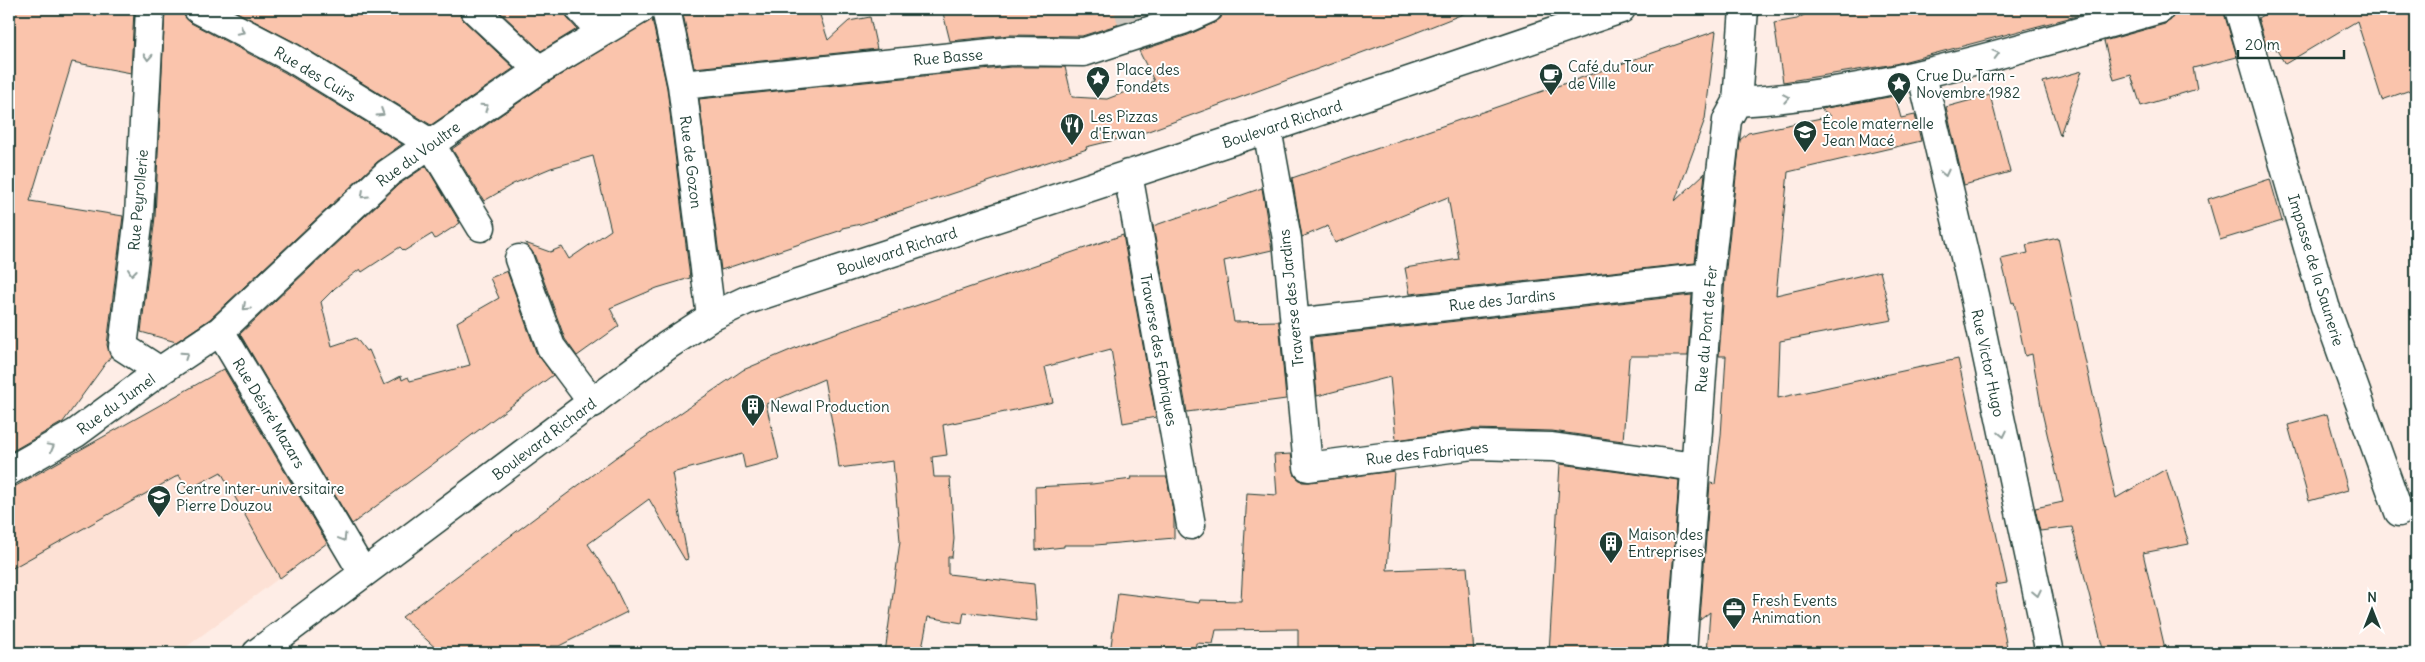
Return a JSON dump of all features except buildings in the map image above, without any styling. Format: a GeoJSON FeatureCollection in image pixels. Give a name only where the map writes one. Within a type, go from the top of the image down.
{"type":"FeatureCollection","features":[{"type":"Feature","properties":{"kind":"street","name":"Rue Peyrollerie"},"geometry":{"type":"LineString","coordinates":[[150,9],[139,216],[123,347],[160,371]]}},
{"type":"Feature","properties":{"kind":"street","name":"Rue des Cuirs"},"geometry":{"type":"LineString","coordinates":[[198,9],[292,58],[430,143]]}},
{"type":"Feature","properties":{"kind":"street"},"geometry":{"type":"LineString","coordinates":[[474,9],[539,70]]}},
{"type":"Feature","properties":{"kind":"street"},"geometry":{"type":"LineString","coordinates":[[580,9],[602,32]]}},
{"type":"Feature","properties":{"kind":"street","name":"Rue du Voultre"},"geometry":{"type":"LineString","coordinates":[[220,331],[388,173],[539,70],[640,9]]}},
{"type":"Feature","properties":{"kind":"street","name":"Rue de Gozon"},"geometry":{"type":"LineString","coordinates":[[666,9],[682,85],[711,317]]}},
{"type":"Feature","properties":{"kind":"street","name":"Rue Basse"},"geometry":{"type":"LineString","coordinates":[[682,85],[1001,52],[1084,52],[1183,20],[1208,9]]}},
{"type":"Feature","properties":{"kind":"street","name":"Boulevard Richard"},"geometry":{"type":"LineString","coordinates":[[257,653],[668,345],[711,317],[747,300],[1267,129],[1621,9]]}},
{"type":"Feature","properties":{"kind":"street","name":"Rue du Pont de Fer"},"geometry":{"type":"LineString","coordinates":[[1682,653],[1709,277],[1727,120],[1737,102],[1744,9]]}},
{"type":"Feature","properties":{"kind":"street"},"geometry":{"type":"LineString","coordinates":[[1737,102],[1778,100],[1922,75],[2160,9]]}},
{"type":"Feature","properties":{"kind":"street","name":"Impasse de la Saunerie"},"geometry":{"type":"LineString","coordinates":[[2239,9],[2325,306],[2408,510]]}},
{"type":"Feature","properties":{"kind":"street","name":"Rue Victor Hugo"},"geometry":{"type":"LineString","coordinates":[[1922,75],[1974,295],[2050,653]]}},
{"type":"Feature","properties":{"kind":"street","name":"Traverse des Jardins"},"geometry":{"type":"LineString","coordinates":[[1267,129],[1287,239],[1308,467]]}},
{"type":"Feature","properties":{"kind":"street"},"geometry":{"type":"LineString","coordinates":[[430,143],[480,227]]}},
{"type":"Feature","properties":{"kind":"street","name":"Traverse des Fabriques"},"geometry":{"type":"LineString","coordinates":[[1128,174],[1191,525]]}},
{"type":"Feature","properties":{"kind":"street"},"geometry":{"type":"LineString","coordinates":[[519,259],[551,347],[593,403]]}},
{"type":"Feature","properties":{"kind":"street","name":"Rue des Jardins"},"geometry":{"type":"LineString","coordinates":[[1294,323],[1709,277]]}},
{"type":"Feature","properties":{"kind":"street","name":"Rue du Jumel"},"geometry":{"type":"LineString","coordinates":[[9,471],[76,434],[160,371],[220,331]]}},
{"type":"Feature","properties":{"kind":"street","name":"Rue Désiré Mazars"},"geometry":{"type":"LineString","coordinates":[[220,331],[363,573]]}},
{"type":"Feature","properties":{"kind":"street","name":"Rue des Fabriques"},"geometry":{"type":"LineString","coordinates":[[1308,467],[1473,445],[1552,447],[1695,467]]}},
{"type":"Feature","properties":{"kind":"shaded area","name":"Centre inter-universitaire Pierre Douzou"},"geometry":{"type":"Polygon","coordinates":[[[224,369],[324,545],[178,653],[9,653],[9,490],[224,369]]]}},
{"type":"Feature","properties":{"kind":"tunnel"},"geometry":{"type":"LineString","coordinates":[[1128,9],[1136,34]]}},
{"type":"Feature","properties":{"kind":"place","name":"Café du Tour de Ville"},"geometry":{"type":"Point","coordinates":[1551,96]}},
{"type":"Feature","properties":{"kind":"place","name":"Place des Fondets"},"geometry":{"type":"Point","coordinates":[1098,99]}},
{"type":"Feature","properties":{"kind":"place","name":"Crue Du Tarn - Novembre 1982"},"geometry":{"type":"Point","coordinates":[1899,105]}},
{"type":"Feature","properties":{"kind":"place","name":"Les Pizzas d'Erwan"},"geometry":{"type":"Point","coordinates":[1072,146]}},
{"type":"Feature","properties":{"kind":"place","name":"École maternelle Jean Macé"},"geometry":{"type":"Point","coordinates":[1805,153]}},
{"type":"Feature","properties":{"kind":"place","name":"Newal Production"},"geometry":{"type":"Point","coordinates":[753,427]}},
{"type":"Feature","properties":{"kind":"place","name":"Centre inter-universitaire Pierre Douzou"},"geometry":{"type":"Point","coordinates":[159,518]}},
{"type":"Feature","properties":{"kind":"place","name":"Maison des Entreprises"},"geometry":{"type":"Point","coordinates":[1611,564]}},
{"type":"Feature","properties":{"kind":"place","name":"Fresh Events Animation"},"geometry":{"type":"Point","coordinates":[1734,630]}}]}
